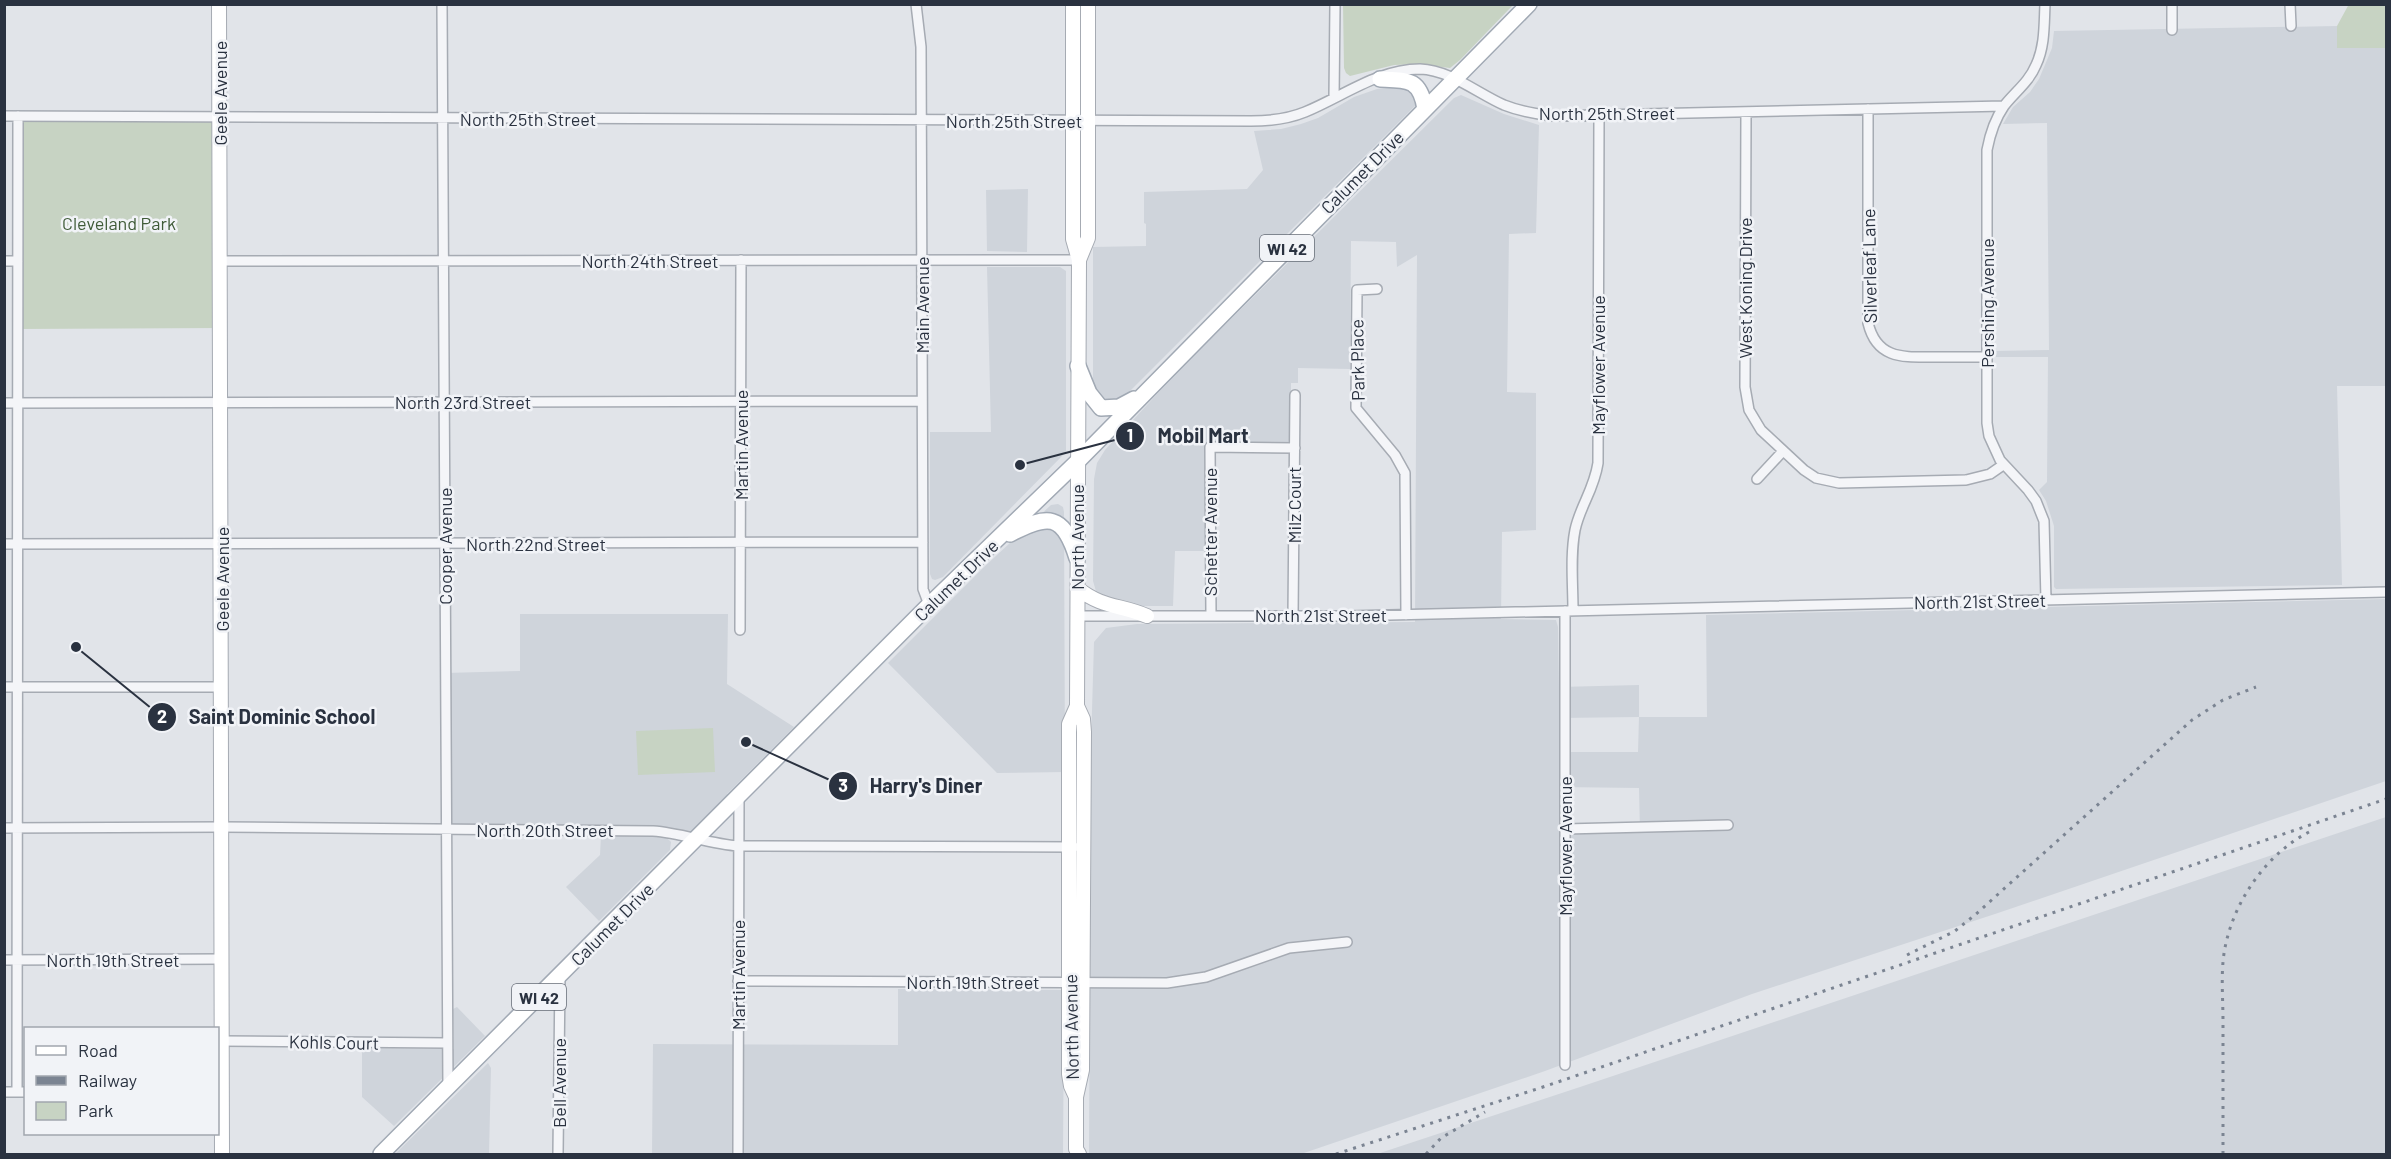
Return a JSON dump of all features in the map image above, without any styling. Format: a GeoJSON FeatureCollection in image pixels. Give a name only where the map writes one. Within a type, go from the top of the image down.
{"type":"FeatureCollection","features":[{"type":"Feature","properties":{"kind":"main road","name":"Geele Avenue"},"geometry":{"type":"LineString","coordinates":[[219,4],[222,544],[222,1041],[220,1092],[222,1155]]}},
{"type":"Feature","properties":{"kind":"main road","name":"North Avenue"},"geometry":{"type":"LineString","coordinates":[[1073,4],[1073,239],[1079,260],[1077,706],[1084,728],[1076,847],[1076,982],[1082,1070],[1076,1097],[1076,1153]]}},
{"type":"Feature","properties":{"kind":"main road","name":"North Avenue"},"geometry":{"type":"LineString","coordinates":[[1079,260],[1088,238],[1088,4]]}},
{"type":"Feature","properties":{"kind":"main road","name":"Calumet Drive"},"geometry":{"type":"LineString","coordinates":[[381,1155],[929,605],[1077,462],[1529,4]]}},
{"type":"Feature","properties":{"kind":"main road"},"geometry":{"type":"LineString","coordinates":[[1380,79],[1403,80],[1416,84],[1422,92],[1425,109]]}},
{"type":"Feature","properties":{"kind":"main road"},"geometry":{"type":"LineString","coordinates":[[1078,366],[1089,393],[1101,408],[1125,404],[1149,389]]}},
{"type":"Feature","properties":{"kind":"main road"},"geometry":{"type":"LineString","coordinates":[[996,540],[1027,525],[1047,520],[1060,525],[1065,530],[1077,558]]}},
{"type":"Feature","properties":{"kind":"main road"},"geometry":{"type":"LineString","coordinates":[[1077,588],[1102,604],[1147,616]]}},
{"type":"Feature","properties":{"kind":"street","name":"Cooper Avenue"},"geometry":{"type":"LineString","coordinates":[[442,4],[448,1088]]}},
{"type":"Feature","properties":{"kind":"street","name":"Main Avenue"},"geometry":{"type":"LineString","coordinates":[[916,4],[921,47],[923,589],[929,605]]}},
{"type":"Feature","properties":{"kind":"street"},"geometry":{"type":"LineString","coordinates":[[1334,98],[1335,4]]}},
{"type":"Feature","properties":{"kind":"street","name":"Pershing Avenue"},"geometry":{"type":"LineString","coordinates":[[2045,4],[2043,40],[2036,66],[2029,78],[2004,106],[1994,123],[1987,150],[1987,423],[1993,448],[2003,465],[2036,501],[2044,521],[2046,600]]}},
{"type":"Feature","properties":{"kind":"street"},"geometry":{"type":"LineString","coordinates":[[2172,4],[2172,30]]}},
{"type":"Feature","properties":{"kind":"street"},"geometry":{"type":"LineString","coordinates":[[2290,4],[2291,26]]}},
{"type":"Feature","properties":{"kind":"street","name":"North 25th Street"},"geometry":{"type":"LineString","coordinates":[[4,116],[1269,121],[1303,113],[1396,72],[1421,69],[1435,71],[1519,110],[1552,116],[2004,106]]}},
{"type":"Feature","properties":{"kind":"street","name":"Silverleaf Lane"},"geometry":{"type":"LineString","coordinates":[[1868,109],[1868,323],[1870,331],[1879,346],[1894,355],[1987,357]]}},
{"type":"Feature","properties":{"kind":"street","name":"West Koning Drive"},"geometry":{"type":"LineString","coordinates":[[1746,112],[1746,399],[1754,421],[1804,470],[1816,478],[1839,483],[1966,480],[1990,474],[2003,465]]}},
{"type":"Feature","properties":{"kind":"street"},"geometry":{"type":"LineString","coordinates":[[4,1092],[21,1092],[17,960],[18,116]]}},
{"type":"Feature","properties":{"kind":"street","name":"Mayflower Avenue"},"geometry":{"type":"LineString","coordinates":[[1565,1065],[1565,829],[1569,611],[1575,529],[1592,490],[1598,463],[1599,116]]}},
{"type":"Feature","properties":{"kind":"street","name":"Martin Avenue"},"geometry":{"type":"LineString","coordinates":[[740,630],[741,260]]}},
{"type":"Feature","properties":{"kind":"street","name":"North 24th Street"},"geometry":{"type":"LineString","coordinates":[[221,261],[1079,260]]}},
{"type":"Feature","properties":{"kind":"street"},"geometry":{"type":"LineString","coordinates":[[4,261],[18,261]]}},
{"type":"Feature","properties":{"kind":"street","name":"Park Place"},"geometry":{"type":"LineString","coordinates":[[1377,290],[1357,290],[1356,408],[1395,455],[1405,472],[1406,615]]}},
{"type":"Feature","properties":{"kind":"street","name":"Milz Court"},"geometry":{"type":"LineString","coordinates":[[1293,616],[1295,395]]}},
{"type":"Feature","properties":{"kind":"street","name":"North 23rd Street"},"geometry":{"type":"LineString","coordinates":[[4,403],[922,401]]}},
{"type":"Feature","properties":{"kind":"street","name":"Schetter Avenue"},"geometry":{"type":"LineString","coordinates":[[1211,616],[1210,447],[1295,448]]}},
{"type":"Feature","properties":{"kind":"street"},"geometry":{"type":"LineString","coordinates":[[1756,479],[1783,451]]}},
{"type":"Feature","properties":{"kind":"street","name":"North 22nd Street"},"geometry":{"type":"LineString","coordinates":[[4,544],[923,542]]}},
{"type":"Feature","properties":{"kind":"street","name":"North 21st Street"},"geometry":{"type":"LineString","coordinates":[[1077,616],[1406,615],[2386,592]]}},
{"type":"Feature","properties":{"kind":"street"},"geometry":{"type":"LineString","coordinates":[[4,687],[222,687]]}},
{"type":"Feature","properties":{"kind":"street","name":"Martin Avenue"},"geometry":{"type":"LineString","coordinates":[[738,1155],[739,796]]}},
{"type":"Feature","properties":{"kind":"street"},"geometry":{"type":"LineString","coordinates":[[1565,829],[1728,825]]}},
{"type":"Feature","properties":{"kind":"street","name":"North 20th Street"},"geometry":{"type":"LineString","coordinates":[[4,828],[222,827],[653,831],[679,833],[697,839],[739,846],[1076,847]]}},
{"type":"Feature","properties":{"kind":"street","name":"North 19th Street"},"geometry":{"type":"LineString","coordinates":[[738,981],[1184,981],[1227,970],[1289,948],[1347,942]]}},
{"type":"Feature","properties":{"kind":"street","name":"North 19th Street"},"geometry":{"type":"LineString","coordinates":[[4,960],[222,959]]}},
{"type":"Feature","properties":{"kind":"street","name":"Bell Avenue"},"geometry":{"type":"LineString","coordinates":[[558,1155],[560,976]]}},
{"type":"Feature","properties":{"kind":"street","name":"Kohls Court"},"geometry":{"type":"LineString","coordinates":[[222,1041],[447,1043]]}},
{"type":"Feature","properties":{"kind":"shaded area"},"geometry":{"type":"Polygon","coordinates":[[[2337,26],[2337,48],[2386,48],[2386,386],[2337,386],[2342,585],[2056,589],[2054,587],[2054,526],[2046,501],[2039,490],[2047,482],[2048,357],[1996,357],[1995,351],[2049,350],[2047,123],[2003,124],[2013,107],[2030,92],[2039,79],[2052,48],[2054,31],[2337,26]]]}},
{"type":"Feature","properties":{"kind":"shaded area"},"geometry":{"type":"Polygon","coordinates":[[[1411,85],[1418,102],[1416,105],[1106,415],[1099,417],[1093,407],[1093,247],[1146,246],[1144,192],[1247,189],[1263,170],[1254,131],[1281,129],[1301,124],[1318,118],[1354,97],[1377,89],[1411,85]]]}},
{"type":"Feature","properties":{"kind":"shaded area"},"geometry":{"type":"Polygon","coordinates":[[[1461,95],[1504,114],[1539,125],[1536,233],[1509,234],[1507,392],[1536,393],[1536,530],[1502,532],[1501,619],[1556,620],[1559,687],[1639,685],[1639,717],[1707,717],[1706,615],[2386,599],[2386,781],[1752,994],[1545,1071],[1301,1154],[1089,1154],[1091,745],[1094,642],[1106,628],[1137,624],[1415,622],[1417,255],[1397,267],[1396,242],[1351,241],[1350,369],[1298,368],[1298,383],[1291,383],[1291,435],[1288,443],[1219,443],[1206,453],[1206,551],[1175,551],[1173,606],[1114,606],[1098,598],[1093,581],[1094,479],[1097,463],[1105,450],[1160,391],[1454,98],[1461,95]],[[1639,717],[1559,718],[1559,752],[1638,752],[1639,717]],[[1560,787],[1560,833],[1640,832],[1639,788],[1560,787]]]}},
{"type":"Feature","properties":{"kind":"shaded area"},"geometry":{"type":"Polygon","coordinates":[[[1028,189],[1027,252],[987,251],[986,190],[1028,189]]]}},
{"type":"Feature","properties":{"kind":"shaded area"},"geometry":{"type":"Polygon","coordinates":[[[987,267],[1060,267],[1066,271],[1066,452],[943,577],[935,580],[930,574],[930,432],[991,432],[987,267]]]}},
{"type":"Feature","properties":{"kind":"shaded area"},"geometry":{"type":"Polygon","coordinates":[[[1058,504],[1063,507],[1064,512],[1065,772],[997,773],[888,663],[983,568],[1051,505],[1058,504]]]}},
{"type":"Feature","properties":{"kind":"shaded area"},"geometry":{"type":"Polygon","coordinates":[[[520,614],[728,614],[727,684],[794,727],[727,794],[739,796],[697,839],[667,838],[671,842],[670,850],[599,921],[566,887],[600,855],[601,835],[446,829],[445,673],[520,671],[520,614]]]}},
{"type":"Feature","properties":{"kind":"shaded area"},"geometry":{"type":"Polygon","coordinates":[[[2386,817],[2386,1154],[1377,1154],[1580,1087],[2386,817]]]}},
{"type":"Feature","properties":{"kind":"shaded area"},"geometry":{"type":"Polygon","coordinates":[[[898,989],[1062,990],[1064,1015],[1063,1154],[652,1154],[653,1044],[898,1045],[898,989]]]}},
{"type":"Feature","properties":{"kind":"shaded area"},"geometry":{"type":"Polygon","coordinates":[[[457,1007],[485,1036],[394,1126],[362,1097],[362,1048],[454,1049],[453,1009],[457,1007]]]}},
{"type":"Feature","properties":{"kind":"shaded area"},"geometry":{"type":"Polygon","coordinates":[[[488,1063],[491,1068],[489,1154],[395,1154],[488,1063]]]}},
{"type":"Feature","properties":{"kind":"green space"},"geometry":{"type":"Polygon","coordinates":[[[2349,4],[2386,5],[2386,48],[2337,48],[2337,26],[2349,4]]]}},
{"type":"Feature","properties":{"kind":"green space"},"geometry":{"type":"Polygon","coordinates":[[[1343,5],[1513,5],[1450,68],[1418,64],[1394,65],[1350,76],[1344,68],[1343,5]]]}},
{"type":"Feature","properties":{"kind":"green space","name":"Cleveland Park"},"geometry":{"type":"Polygon","coordinates":[[[18,116],[220,118],[221,328],[18,329],[18,116]]]}},
{"type":"Feature","properties":{"kind":"green space"},"geometry":{"type":"Polygon","coordinates":[[[713,728],[715,772],[638,775],[636,731],[713,728]]]}},
{"type":"Feature","properties":{"kind":"railway"},"geometry":{"type":"LineString","coordinates":[[1907,955],[1955,931],[1976,914],[2192,720],[2223,700],[2256,687]]}},
{"type":"Feature","properties":{"kind":"railway"},"geometry":{"type":"LineString","coordinates":[[1336,1154],[1546,1086],[2386,799]]}},
{"type":"Feature","properties":{"kind":"railway"},"geometry":{"type":"LineString","coordinates":[[2223,1154],[2222,982],[2226,943],[2237,910],[2256,878],[2280,852],[2309,832]]}},
{"type":"Feature","properties":{"kind":"railway"},"geometry":{"type":"LineString","coordinates":[[1426,1154],[1441,1138],[1485,1112]]}},
{"type":"Feature","properties":{"kind":"place","name":"Mobil Mart"},"geometry":{"type":"Point","coordinates":[1020,465]}},
{"type":"Feature","properties":{"kind":"place","name":"Saint Dominic School"},"geometry":{"type":"Point","coordinates":[76,647]}},
{"type":"Feature","properties":{"kind":"place","name":"Harry's Diner"},"geometry":{"type":"Point","coordinates":[746,742]}}]}
